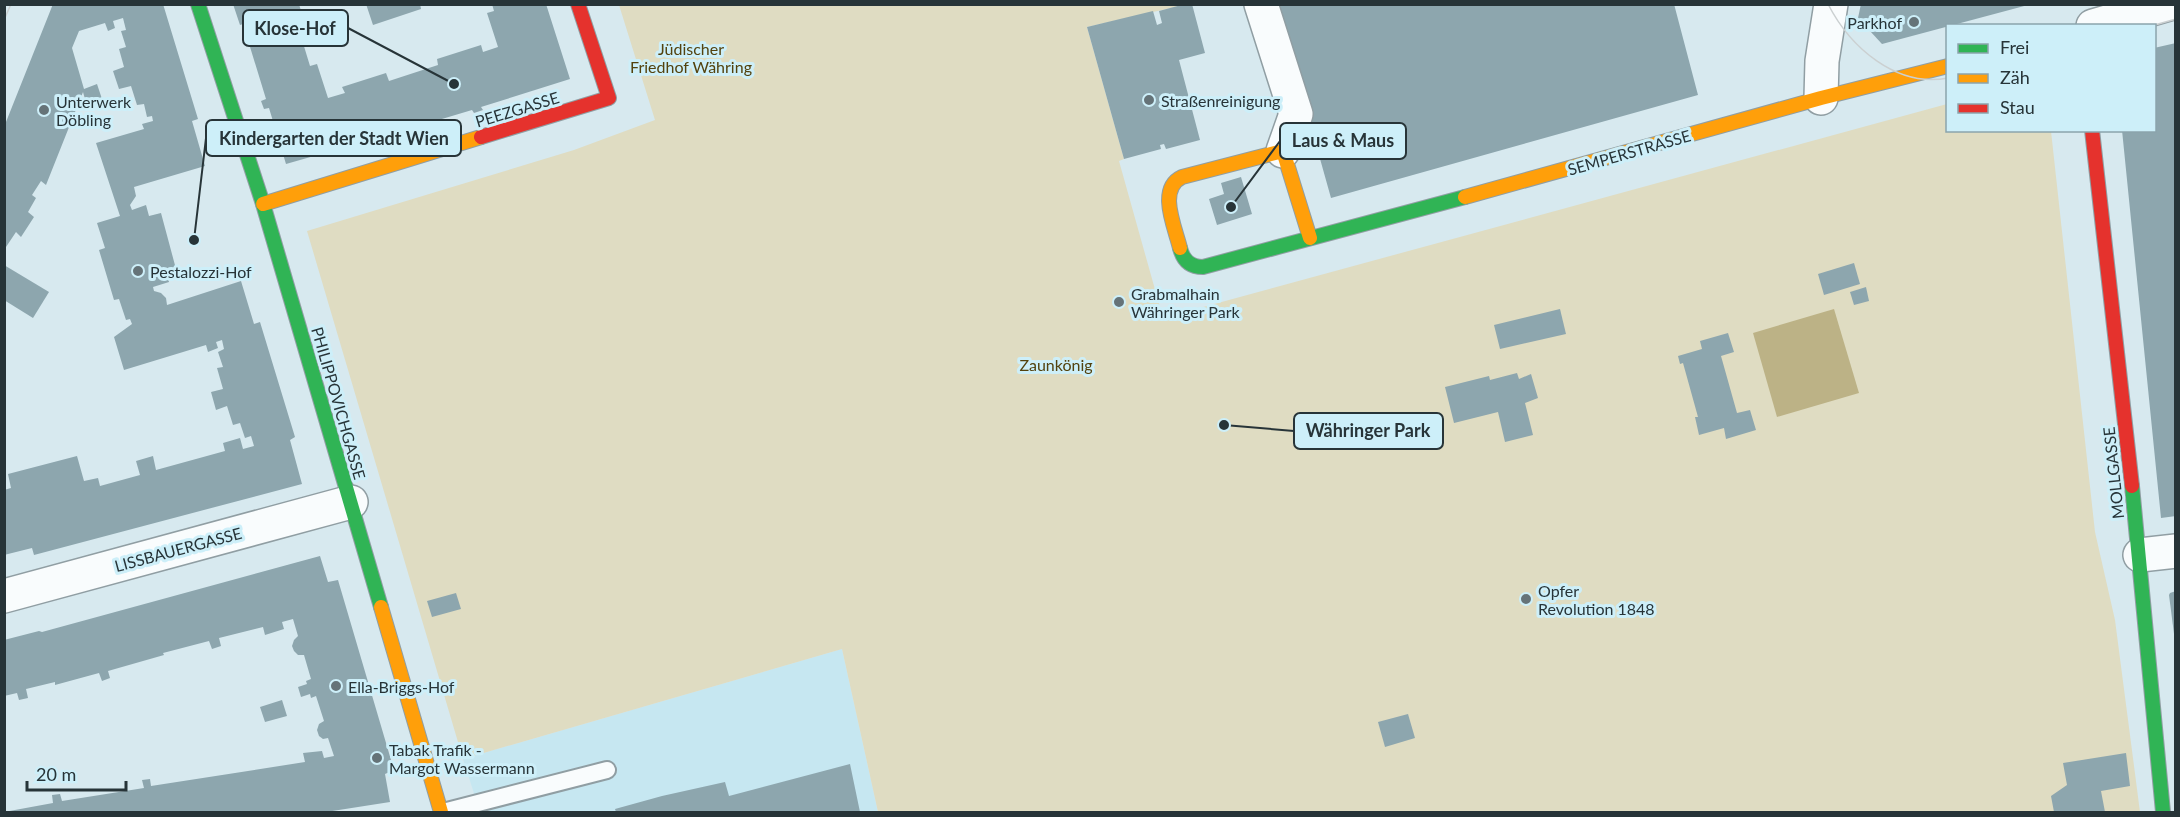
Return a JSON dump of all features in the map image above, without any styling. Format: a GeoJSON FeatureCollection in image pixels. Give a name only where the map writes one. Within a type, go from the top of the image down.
{"type":"FeatureCollection","features":[{"type":"Feature","properties":{"kind":"street","name":"PHILIPPOVICHGASSE"},"geometry":{"type":"LineString","coordinates":[[198,4],[263,204],[442,813]]}},
{"type":"Feature","properties":{"kind":"street","name":"PEEZGASSE"},"geometry":{"type":"LineString","coordinates":[[263,204],[609,98],[578,4]]}},
{"type":"Feature","properties":{"kind":"street"},"geometry":{"type":"LineString","coordinates":[[1261,4],[1296,114],[1283,151],[1310,238]]}},
{"type":"Feature","properties":{"kind":"street"},"geometry":{"type":"LineString","coordinates":[[1821,98],[1822,61],[1831,4]]}},
{"type":"Feature","properties":{"kind":"street"},"geometry":{"type":"LineString","coordinates":[[2100,24],[2169,4]]}},
{"type":"Feature","properties":{"kind":"street","name":"SEMPERSTRASSE"},"geometry":{"type":"LineString","coordinates":[[1283,151],[1174,180],[1168,197],[1182,257],[1195,267],[1203,267],[1599,161],[1821,98],[1946,66]]}},
{"type":"Feature","properties":{"kind":"street","name":"MOLLGASSE"},"geometry":{"type":"LineString","coordinates":[[2092,132],[2139,555],[2163,813]]}},
{"type":"Feature","properties":{"kind":"street","name":"LISSBAUERGASSE"},"geometry":{"type":"LineString","coordinates":[[4,596],[351,502]]}},
{"type":"Feature","properties":{"kind":"street"},"geometry":{"type":"LineString","coordinates":[[2139,555],[2175,551]]}},
{"type":"Feature","properties":{"kind":"lane"},"geometry":{"type":"LineString","coordinates":[[442,813],[607,770]]}},
{"type":"Feature","properties":{"kind":"shaded area"},"geometry":{"type":"Polygon","coordinates":[[[1834,309],[1859,393],[1777,417],[1753,333],[1834,309]]]}},
{"type":"Feature","properties":{"kind":"shaded area"},"geometry":{"type":"Polygon","coordinates":[[[842,649],[878,812],[480,812],[463,759],[842,649]]]}},
{"type":"Feature","properties":{"kind":"green space"},"geometry":{"type":"Polygon","coordinates":[[[619,5],[1184,5],[1087,27],[1124,159],[1119,161],[1163,318],[1946,104],[1946,132],[2051,132],[2095,532],[2115,620],[2140,812],[878,812],[842,649],[463,759],[307,231],[574,150],[655,120],[619,5]]]}},
{"type":"Feature","properties":{"kind":"building","name":"Pestalozzi-Hof"},"geometry":{"type":"Polygon","coordinates":[[[53,4],[157,4],[158,6],[163,4],[198,119],[192,121],[205,166],[134,187],[136,196],[130,205],[132,210],[146,205],[149,216],[161,213],[176,269],[167,272],[169,282],[153,287],[154,291],[166,298],[167,305],[241,281],[254,324],[260,322],[295,437],[290,440],[302,484],[34,555],[32,548],[4,555],[4,490],[11,488],[8,474],[77,456],[84,481],[98,478],[100,486],[140,475],[136,461],[153,456],[156,470],[225,451],[223,443],[240,438],[243,449],[254,446],[251,436],[245,438],[240,423],[233,425],[227,406],[216,410],[211,392],[223,389],[217,368],[223,367],[218,352],[224,349],[222,340],[216,342],[218,348],[208,352],[206,345],[124,370],[114,337],[132,324],[130,319],[126,320],[119,299],[114,300],[99,250],[105,248],[97,223],[120,216],[96,143],[144,129],[142,124],[153,121],[152,116],[147,117],[144,104],[137,105],[131,86],[119,89],[113,71],[124,67],[119,49],[126,47],[121,31],[126,30],[123,18],[113,21],[115,28],[108,31],[105,23],[79,31],[72,48],[84,89],[97,84],[104,105],[88,110],[83,92],[46,185],[41,181],[32,195],[36,198],[28,212],[34,217],[21,237],[16,232],[4,250],[4,127],[53,4]]]}},
{"type":"Feature","properties":{"kind":"building"},"geometry":{"type":"Polygon","coordinates":[[[233,4],[299,4],[303,18],[296,20],[310,66],[317,64],[328,98],[345,93],[342,87],[386,73],[389,81],[438,65],[437,59],[481,45],[483,52],[498,47],[487,13],[494,11],[492,4],[546,4],[570,79],[481,107],[483,110],[474,113],[472,110],[385,136],[386,140],[378,142],[377,138],[286,164],[269,108],[264,109],[261,101],[266,99],[243,24],[240,25],[233,4]]]}},
{"type":"Feature","properties":{"kind":"building"},"geometry":{"type":"Polygon","coordinates":[[[366,4],[420,4],[421,9],[373,25],[366,4]]]}},
{"type":"Feature","properties":{"kind":"building","name":"Straßenreinigung"},"geometry":{"type":"Polygon","coordinates":[[[1192,4],[1205,53],[1179,60],[1200,140],[1166,149],[1164,144],[1160,145],[1161,149],[1124,159],[1087,27],[1153,11],[1157,25],[1162,23],[1159,11],[1192,4]]]}},
{"type":"Feature","properties":{"kind":"building"},"geometry":{"type":"Polygon","coordinates":[[[1273,4],[1674,4],[1698,95],[1331,198],[1296,73],[1273,4]]]}},
{"type":"Feature","properties":{"kind":"building","name":"Parkhof"},"geometry":{"type":"Polygon","coordinates":[[[1861,4],[2028,4],[1957,24],[1946,24],[1946,27],[1882,44],[1858,18],[1861,4]]]}},
{"type":"Feature","properties":{"kind":"building"},"geometry":{"type":"Polygon","coordinates":[[[2176,43],[2176,516],[2161,518],[2122,132],[2156,132],[2156,48],[2176,43]]]}},
{"type":"Feature","properties":{"kind":"building"},"geometry":{"type":"Polygon","coordinates":[[[1241,177],[1252,214],[1217,225],[1209,199],[1224,194],[1221,183],[1241,177]]]}},
{"type":"Feature","properties":{"kind":"building"},"geometry":{"type":"Polygon","coordinates":[[[1854,263],[1860,284],[1824,295],[1818,274],[1854,263]]]}},
{"type":"Feature","properties":{"kind":"building"},"geometry":{"type":"Polygon","coordinates":[[[4,265],[49,292],[33,318],[4,300],[4,265]]]}},
{"type":"Feature","properties":{"kind":"building"},"geometry":{"type":"Polygon","coordinates":[[[1866,287],[1869,301],[1854,305],[1850,292],[1866,287]]]}},
{"type":"Feature","properties":{"kind":"building"},"geometry":{"type":"Polygon","coordinates":[[[1560,309],[1566,334],[1500,349],[1494,325],[1560,309]]]}},
{"type":"Feature","properties":{"kind":"building"},"geometry":{"type":"Polygon","coordinates":[[[1728,333],[1734,352],[1721,356],[1737,413],[1750,410],[1756,430],[1726,439],[1724,428],[1699,435],[1695,417],[1698,417],[1683,363],[1680,364],[1678,356],[1702,349],[1700,341],[1728,333]]]}},
{"type":"Feature","properties":{"kind":"building"},"geometry":{"type":"Polygon","coordinates":[[[1517,373],[1519,379],[1531,374],[1538,398],[1525,403],[1533,435],[1505,442],[1498,412],[1454,423],[1445,387],[1489,376],[1490,380],[1517,373]]]}},
{"type":"Feature","properties":{"kind":"building"},"geometry":{"type":"Polygon","coordinates":[[[320,556],[328,582],[338,580],[394,770],[385,774],[390,802],[326,812],[4,812],[53,803],[52,795],[60,794],[62,801],[144,788],[142,780],[150,779],[151,786],[305,762],[303,753],[322,751],[324,758],[334,756],[328,738],[323,739],[317,730],[319,724],[324,721],[316,696],[311,698],[310,694],[301,697],[298,687],[307,684],[306,681],[311,679],[304,655],[298,655],[292,646],[298,636],[293,619],[282,622],[284,629],[265,635],[263,627],[219,638],[221,646],[212,649],[209,641],[163,653],[164,655],[108,671],[110,678],[102,681],[99,673],[55,685],[55,682],[26,689],[28,698],[19,700],[17,693],[4,696],[4,640],[42,632],[320,556]]]}},
{"type":"Feature","properties":{"kind":"building"},"geometry":{"type":"Polygon","coordinates":[[[2176,591],[2176,634],[2174,634],[2169,595],[2176,591]]]}},
{"type":"Feature","properties":{"kind":"building"},"geometry":{"type":"Polygon","coordinates":[[[456,593],[461,609],[432,617],[427,601],[456,593]]]}},
{"type":"Feature","properties":{"kind":"building"},"geometry":{"type":"Polygon","coordinates":[[[282,700],[287,716],[265,722],[260,707],[282,700]]]}},
{"type":"Feature","properties":{"kind":"building"},"geometry":{"type":"Polygon","coordinates":[[[1408,714],[1415,738],[1385,747],[1378,722],[1408,714]]]}},
{"type":"Feature","properties":{"kind":"building"},"geometry":{"type":"Polygon","coordinates":[[[2126,753],[2130,786],[2101,791],[2105,812],[2054,812],[2051,796],[2067,785],[2063,763],[2126,753]]]}},
{"type":"Feature","properties":{"kind":"building"},"geometry":{"type":"Polygon","coordinates":[[[850,764],[860,812],[616,812],[615,809],[725,782],[729,796],[850,764]]]}},
{"type":"Feature","properties":{"kind":"tram line"},"geometry":{"type":"LineString","coordinates":[[4,20],[11,4]]}},
{"type":"Feature","properties":{"kind":"tram line"},"geometry":{"type":"LineString","coordinates":[[1828,4],[1849,35],[1877,61],[1910,77],[1946,78]]}},
{"type":"Feature","properties":{"kind":"tram line"},"geometry":{"type":"LineString","coordinates":[[2156,25],[2176,19]]}},
{"type":"Feature","properties":{"kind":"traffic: fast"},"geometry":{"type":"LineString","coordinates":[[198,4],[263,204],[381,607]]}},
{"type":"Feature","properties":{"kind":"traffic: fast"},"geometry":{"type":"LineString","coordinates":[[1180,248],[1188,262],[1194,266],[1203,267],[1465,197]]}},
{"type":"Feature","properties":{"kind":"traffic: fast"},"geometry":{"type":"LineString","coordinates":[[2132,486],[2163,812]]}},
{"type":"Feature","properties":{"kind":"traffic: slow"},"geometry":{"type":"LineString","coordinates":[[1465,197],[1821,98],[1946,67]]}},
{"type":"Feature","properties":{"kind":"traffic: slow"},"geometry":{"type":"LineString","coordinates":[[263,204],[481,137]]}},
{"type":"Feature","properties":{"kind":"traffic: slow"},"geometry":{"type":"LineString","coordinates":[[1180,248],[1169,199],[1170,190],[1175,183],[1182,177],[1283,151],[1310,238]]}},
{"type":"Feature","properties":{"kind":"traffic: slow"},"geometry":{"type":"LineString","coordinates":[[381,607],[441,812]]}},
{"type":"Feature","properties":{"kind":"traffic: jam"},"geometry":{"type":"LineString","coordinates":[[481,137],[609,98],[578,4]]}},
{"type":"Feature","properties":{"kind":"traffic: jam"},"geometry":{"type":"LineString","coordinates":[[2092,132],[2132,486]]}},
{"type":"Feature","properties":{"kind":"place","name":"Parkhof"},"geometry":{"type":"Point","coordinates":[1914,22]}},
{"type":"Feature","properties":{"kind":"place","name":"Klose-Hof"},"geometry":{"type":"Point","coordinates":[454,84]}},
{"type":"Feature","properties":{"kind":"place","name":"Straßenreinigung"},"geometry":{"type":"Point","coordinates":[1149,100]}},
{"type":"Feature","properties":{"kind":"place","name":"Unterwerk Döbling"},"geometry":{"type":"Point","coordinates":[44,110]}},
{"type":"Feature","properties":{"kind":"place","name":"Laus & Maus"},"geometry":{"type":"Point","coordinates":[1231,207]}},
{"type":"Feature","properties":{"kind":"place","name":"Kindergarten der Stadt Wien"},"geometry":{"type":"Point","coordinates":[194,240]}},
{"type":"Feature","properties":{"kind":"place","name":"Pestalozzi-Hof"},"geometry":{"type":"Point","coordinates":[138,271]}},
{"type":"Feature","properties":{"kind":"place","name":"Grabmalhain Währinger Park"},"geometry":{"type":"Point","coordinates":[1119,302]}},
{"type":"Feature","properties":{"kind":"place","name":"Währinger Park"},"geometry":{"type":"Point","coordinates":[1224,425]}},
{"type":"Feature","properties":{"kind":"place","name":"Opfer Revolution 1848"},"geometry":{"type":"Point","coordinates":[1526,599]}},
{"type":"Feature","properties":{"kind":"place","name":"Ella-Briggs-Hof"},"geometry":{"type":"Point","coordinates":[336,686]}},
{"type":"Feature","properties":{"kind":"place","name":"Tabak Trafik - Margot Wassermann"},"geometry":{"type":"Point","coordinates":[377,758]}},
{"type":"Feature","properties":{"kind":"park label","name":"Jüdischer Friedhof Währing"},"geometry":{"type":"Point","coordinates":[691,57]}},
{"type":"Feature","properties":{"kind":"park label","name":"Zaunkönig"},"geometry":{"type":"Point","coordinates":[1056,364]}}]}
